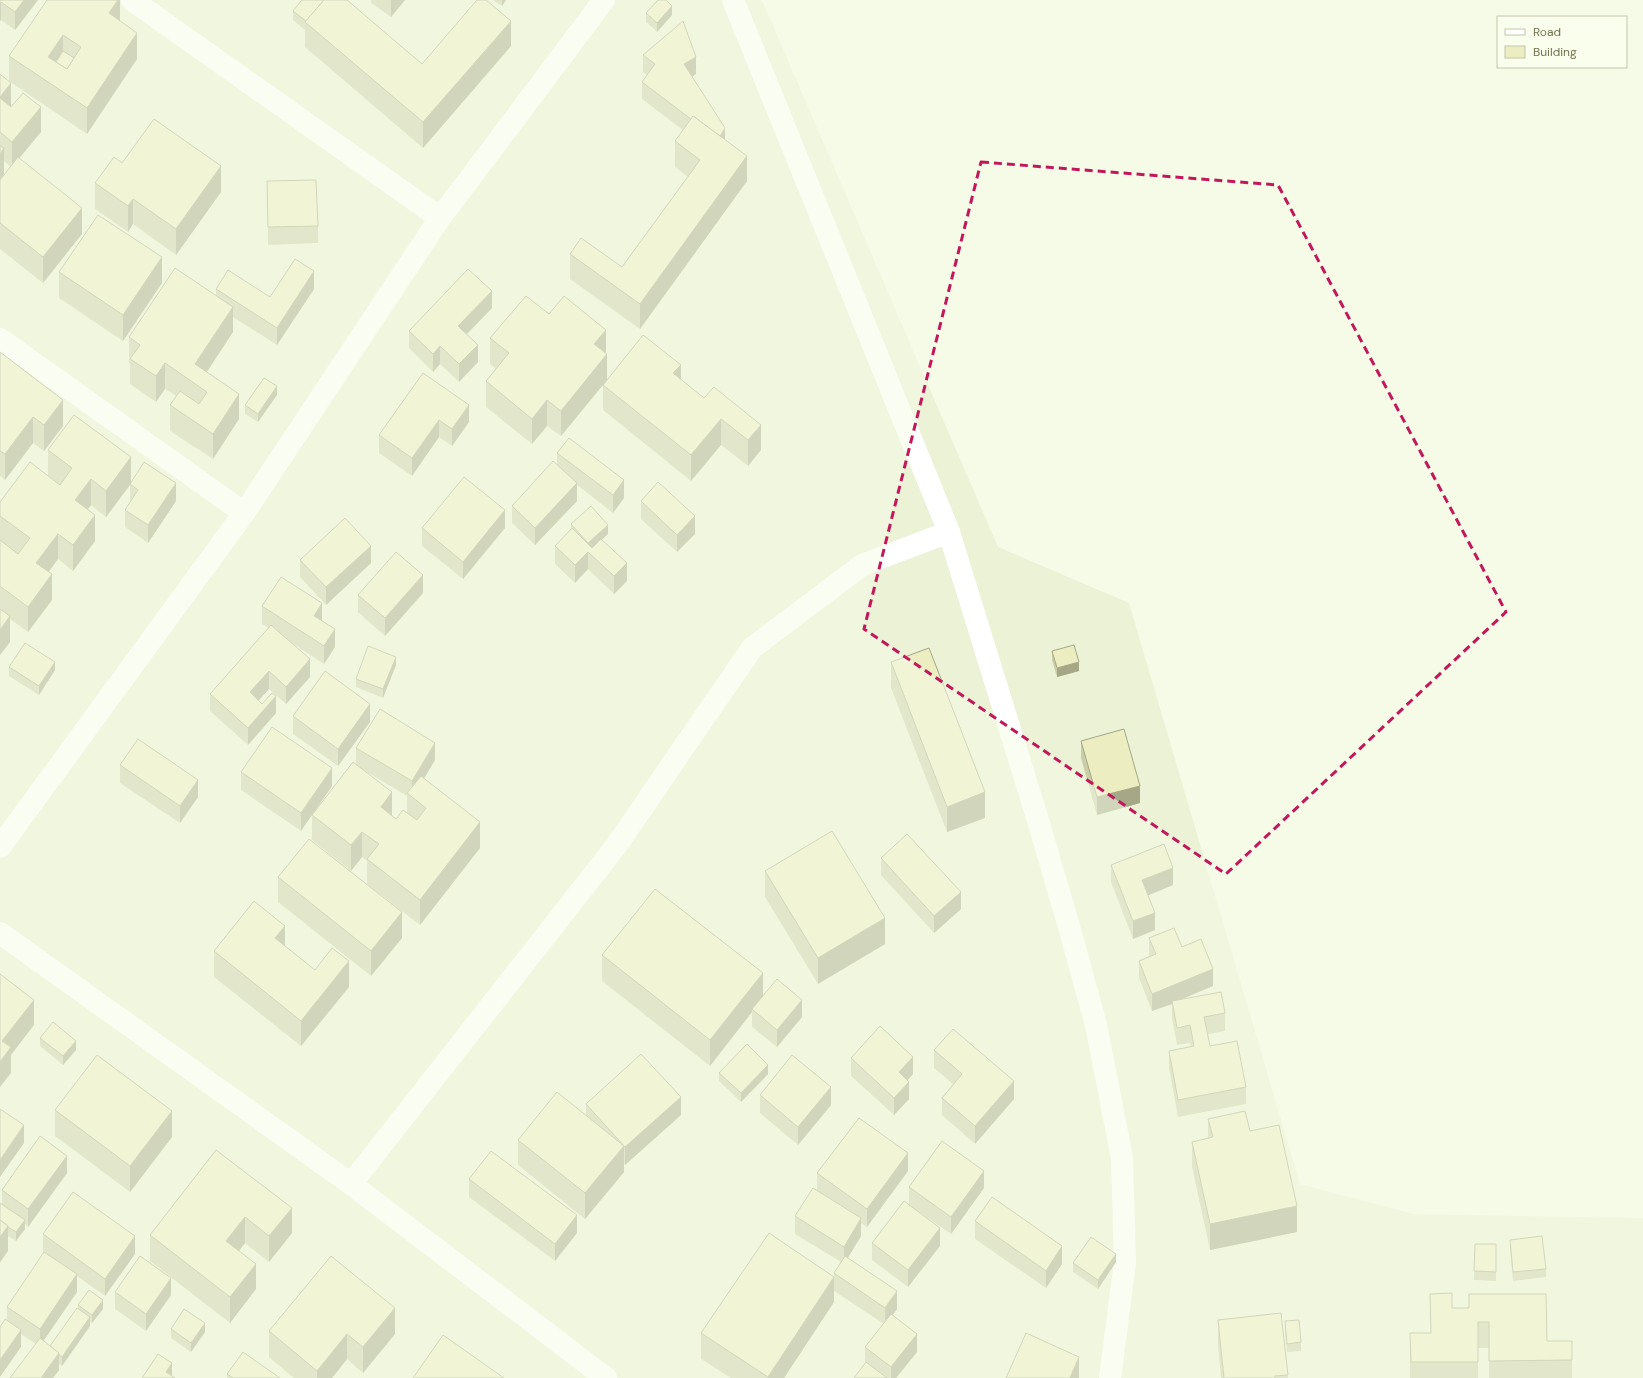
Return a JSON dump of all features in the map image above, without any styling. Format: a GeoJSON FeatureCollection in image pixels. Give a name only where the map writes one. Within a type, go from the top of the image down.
{"type":"FeatureCollection","features":[{"type":"Feature","properties":{"kind":"street"},"geometry":{"type":"LineString","coordinates":[[132,0],[440,218]]}},
{"type":"Feature","properties":{"kind":"street"},"geometry":{"type":"LineString","coordinates":[[0,847],[244,513],[440,218],[604,0]]}},
{"type":"Feature","properties":{"kind":"street"},"geometry":{"type":"LineString","coordinates":[[733,0],[949,532],[1037,816],[1096,1025],[1122,1158],[1125,1262],[1110,1378]]}},
{"type":"Feature","properties":{"kind":"street"},"geometry":{"type":"LineString","coordinates":[[0,339],[244,513]]}},
{"type":"Feature","properties":{"kind":"street"},"geometry":{"type":"LineString","coordinates":[[351,1184],[616,846],[752,648],[862,566],[949,532]]}},
{"type":"Feature","properties":{"kind":"street"},"geometry":{"type":"LineString","coordinates":[[0,933],[351,1184],[606,1378]]}},
{"type":"Feature","properties":{"kind":"highlighted area"},"geometry":{"type":"Polygon","coordinates":[[[981,162],[1278,185],[1506,612],[1226,874],[864,629],[981,162]]]}},
{"type":"Feature","properties":{"kind":"shaded area"},"geometry":{"type":"Polygon","coordinates":[[[0,0],[762,0],[998,547],[1129,603],[1300,1184],[1414,1214],[1643,1218],[1643,1378],[0,1378],[0,0]]]}},
{"type":"Feature","properties":{"kind":"building"},"geometry":{"type":"Polygon","coordinates":[[[0,0],[24,0],[15,12],[1,2],[0,4],[0,0]]]}},
{"type":"Feature","properties":{"kind":"building"},"geometry":{"type":"Polygon","coordinates":[[[47,0],[118,0],[109,13],[137,33],[87,108],[9,56],[47,0]],[[63,35],[48,57],[67,69],[81,47],[63,35]]]}},
{"type":"Feature","properties":{"kind":"building"},"geometry":{"type":"Polygon","coordinates":[[[302,0],[324,0],[306,21],[293,11],[302,0]]]}},
{"type":"Feature","properties":{"kind":"building"},"geometry":{"type":"Polygon","coordinates":[[[324,0],[347,0],[422,64],[477,0],[486,0],[511,21],[423,122],[305,22],[324,0]]]}},
{"type":"Feature","properties":{"kind":"building"},"geometry":{"type":"Polygon","coordinates":[[[658,0],[666,0],[672,6],[657,23],[646,13],[658,0]]]}},
{"type":"Feature","properties":{"kind":"building"},"geometry":{"type":"Polygon","coordinates":[[[683,21],[696,57],[684,64],[725,128],[720,136],[693,116],[691,119],[642,82],[655,64],[643,55],[683,21]]]}},
{"type":"Feature","properties":{"kind":"building"},"geometry":{"type":"Polygon","coordinates":[[[63,51],[74,58],[67,69],[56,62],[63,51]]]}},
{"type":"Feature","properties":{"kind":"building"},"geometry":{"type":"Polygon","coordinates":[[[0,74],[11,83],[0,97],[0,74]]]}},
{"type":"Feature","properties":{"kind":"building"},"geometry":{"type":"Polygon","coordinates":[[[23,93],[41,107],[12,142],[0,132],[0,98],[11,107],[23,93]]]}},
{"type":"Feature","properties":{"kind":"building"},"geometry":{"type":"Polygon","coordinates":[[[693,116],[747,156],[640,304],[570,254],[581,238],[622,267],[700,160],[675,141],[693,116]]]}},
{"type":"Feature","properties":{"kind":"building"},"geometry":{"type":"Polygon","coordinates":[[[154,119],[221,166],[176,229],[133,199],[128,206],[95,183],[114,157],[122,163],[154,119]]]}},
{"type":"Feature","properties":{"kind":"building"},"geometry":{"type":"Polygon","coordinates":[[[0,146],[4,148],[0,154],[0,146]]]}},
{"type":"Feature","properties":{"kind":"building"},"geometry":{"type":"Polygon","coordinates":[[[18,157],[82,208],[43,257],[0,223],[0,180],[18,157]]]}},
{"type":"Feature","properties":{"kind":"building"},"geometry":{"type":"Polygon","coordinates":[[[316,180],[318,226],[268,227],[267,181],[316,180]]]}},
{"type":"Feature","properties":{"kind":"building"},"geometry":{"type":"Polygon","coordinates":[[[98,215],[162,257],[123,315],[59,272],[98,215]]]}},
{"type":"Feature","properties":{"kind":"building"},"geometry":{"type":"Polygon","coordinates":[[[295,259],[314,271],[277,328],[216,289],[228,270],[270,297],[295,259]]]}},
{"type":"Feature","properties":{"kind":"building"},"geometry":{"type":"Polygon","coordinates":[[[175,268],[233,307],[195,364],[239,394],[213,434],[170,405],[180,391],[199,404],[207,392],[165,363],[156,376],[130,359],[140,345],[129,337],[175,268]]]}},
{"type":"Feature","properties":{"kind":"building"},"geometry":{"type":"Polygon","coordinates":[[[468,269],[492,291],[458,326],[478,345],[459,364],[440,346],[433,354],[409,331],[468,269]]]}},
{"type":"Feature","properties":{"kind":"building"},"geometry":{"type":"Polygon","coordinates":[[[526,296],[549,314],[564,296],[606,330],[594,344],[607,354],[561,411],[547,400],[532,419],[486,381],[509,353],[490,338],[526,296]]]}},
{"type":"Feature","properties":{"kind":"building"},"geometry":{"type":"Polygon","coordinates":[[[643,335],[681,365],[673,373],[704,398],[714,387],[761,425],[748,440],[721,419],[691,455],[603,385],[643,335]]]}},
{"type":"Feature","properties":{"kind":"building"},"geometry":{"type":"Polygon","coordinates":[[[0,352],[63,400],[44,425],[33,417],[5,454],[0,451],[0,352]]]}},
{"type":"Feature","properties":{"kind":"building"},"geometry":{"type":"Polygon","coordinates":[[[423,373],[469,405],[452,429],[439,420],[412,458],[379,435],[423,373]]]}},
{"type":"Feature","properties":{"kind":"building"},"geometry":{"type":"Polygon","coordinates":[[[264,378],[277,386],[258,414],[245,405],[264,378]]]}},
{"type":"Feature","properties":{"kind":"building"},"geometry":{"type":"Polygon","coordinates":[[[74,415],[131,457],[106,491],[91,479],[75,500],[95,515],[73,545],[58,534],[36,563],[52,574],[28,607],[0,586],[0,540],[18,554],[30,538],[0,516],[0,502],[30,462],[60,485],[72,468],[48,450],[74,415]]]}},
{"type":"Feature","properties":{"kind":"building"},"geometry":{"type":"Polygon","coordinates":[[[569,438],[624,480],[613,495],[557,453],[569,438]]]}},
{"type":"Feature","properties":{"kind":"building"},"geometry":{"type":"Polygon","coordinates":[[[553,461],[577,483],[535,528],[512,506],[553,461]]]}},
{"type":"Feature","properties":{"kind":"building"},"geometry":{"type":"Polygon","coordinates":[[[144,462],[176,483],[148,525],[125,510],[138,490],[130,484],[144,462]]]}},
{"type":"Feature","properties":{"kind":"building"},"geometry":{"type":"Polygon","coordinates":[[[464,477],[505,510],[463,562],[422,528],[464,477]]]}},
{"type":"Feature","properties":{"kind":"building"},"geometry":{"type":"Polygon","coordinates":[[[658,482],[695,516],[677,535],[641,501],[658,482]]]}},
{"type":"Feature","properties":{"kind":"building"},"geometry":{"type":"Polygon","coordinates":[[[591,506],[608,525],[588,543],[571,524],[591,506]]]}},
{"type":"Feature","properties":{"kind":"building"},"geometry":{"type":"Polygon","coordinates":[[[345,518],[371,546],[326,587],[300,560],[345,518]]]}},
{"type":"Feature","properties":{"kind":"building"},"geometry":{"type":"Polygon","coordinates":[[[572,528],[592,548],[601,539],[627,563],[614,576],[588,552],[575,565],[555,546],[572,528]]]}},
{"type":"Feature","properties":{"kind":"building"},"geometry":{"type":"Polygon","coordinates":[[[396,552],[423,575],[385,618],[358,595],[396,552]]]}},
{"type":"Feature","properties":{"kind":"building"},"geometry":{"type":"Polygon","coordinates":[[[281,577],[322,603],[314,616],[335,629],[324,646],[262,606],[281,577]]]}},
{"type":"Feature","properties":{"kind":"building"},"geometry":{"type":"Polygon","coordinates":[[[0,609],[10,616],[0,630],[0,609]]]}},
{"type":"Feature","properties":{"kind":"building"},"geometry":{"type":"Polygon","coordinates":[[[271,625],[310,659],[286,687],[269,671],[250,692],[262,704],[272,693],[276,696],[248,728],[210,694],[271,625]]]}},
{"type":"Feature","properties":{"kind":"building"},"geometry":{"type":"Polygon","coordinates":[[[25,643],[55,662],[39,686],[9,667],[25,643]]]}},
{"type":"Feature","properties":{"kind":"building"},"geometry":{"type":"Polygon","coordinates":[[[1074,645],[1079,662],[1057,668],[1052,651],[1074,645]]]}},
{"type":"Feature","properties":{"kind":"building"},"geometry":{"type":"Polygon","coordinates":[[[368,646],[396,657],[383,689],[356,679],[368,646]]]}},
{"type":"Feature","properties":{"kind":"building"},"geometry":{"type":"Polygon","coordinates":[[[929,648],[985,792],[947,807],[891,662],[929,648]]]}},
{"type":"Feature","properties":{"kind":"building"},"geometry":{"type":"Polygon","coordinates":[[[325,671],[370,704],[338,749],[293,716],[325,671]]]}},
{"type":"Feature","properties":{"kind":"building"},"geometry":{"type":"Polygon","coordinates":[[[380,709],[435,743],[412,781],[356,748],[380,709]]]}},
{"type":"Feature","properties":{"kind":"building"},"geometry":{"type":"Polygon","coordinates":[[[272,727],[332,768],[301,813],[241,772],[272,727]]]}},
{"type":"Feature","properties":{"kind":"building"},"geometry":{"type":"Polygon","coordinates":[[[1124,729],[1140,786],[1097,797],[1081,741],[1124,729]]]}},
{"type":"Feature","properties":{"kind":"building"},"geometry":{"type":"Polygon","coordinates":[[[138,739],[198,780],[180,806],[120,765],[138,739]]]}},
{"type":"Feature","properties":{"kind":"building"},"geometry":{"type":"Polygon","coordinates":[[[353,762],[392,792],[381,807],[396,819],[403,810],[417,820],[426,808],[407,793],[421,776],[480,822],[420,900],[367,859],[379,844],[362,832],[351,845],[312,815],[353,762]]]}},
{"type":"Feature","properties":{"kind":"building"},"geometry":{"type":"Polygon","coordinates":[[[832,831],[885,918],[818,958],[765,871],[832,831]]]}},
{"type":"Feature","properties":{"kind":"building"},"geometry":{"type":"Polygon","coordinates":[[[907,834],[961,892],[934,916],[881,858],[907,834]]]}},
{"type":"Feature","properties":{"kind":"building"},"geometry":{"type":"Polygon","coordinates":[[[309,839],[402,912],[371,951],[278,877],[309,839]]]}},
{"type":"Feature","properties":{"kind":"building"},"geometry":{"type":"Polygon","coordinates":[[[1164,844],[1173,868],[1142,880],[1155,913],[1133,921],[1111,865],[1164,844]]]}},
{"type":"Feature","properties":{"kind":"building"},"geometry":{"type":"Polygon","coordinates":[[[655,889],[763,973],[710,1040],[602,955],[655,889]]]}},
{"type":"Feature","properties":{"kind":"building"},"geometry":{"type":"Polygon","coordinates":[[[254,901],[285,926],[275,938],[315,970],[332,948],[349,961],[301,1021],[214,951],[254,901]]]}},
{"type":"Feature","properties":{"kind":"building"},"geometry":{"type":"Polygon","coordinates":[[[1174,928],[1182,947],[1201,939],[1213,969],[1152,994],[1139,961],[1156,954],[1149,938],[1174,928]]]}},
{"type":"Feature","properties":{"kind":"building"},"geometry":{"type":"Polygon","coordinates":[[[0,974],[34,1000],[2,1041],[11,1047],[0,1062],[0,974]]]}},
{"type":"Feature","properties":{"kind":"building"},"geometry":{"type":"Polygon","coordinates":[[[777,979],[802,1000],[777,1030],[752,1009],[777,979]]]}},
{"type":"Feature","properties":{"kind":"building"},"geometry":{"type":"Polygon","coordinates":[[[1221,992],[1225,1013],[1204,1017],[1210,1046],[1237,1041],[1246,1087],[1178,1100],[1169,1051],[1194,1046],[1190,1025],[1177,1028],[1172,1001],[1221,992]]]}},
{"type":"Feature","properties":{"kind":"building"},"geometry":{"type":"Polygon","coordinates":[[[53,1022],[76,1041],[63,1056],[40,1038],[53,1022]]]}},
{"type":"Feature","properties":{"kind":"building"},"geometry":{"type":"Polygon","coordinates":[[[880,1026],[913,1057],[899,1072],[909,1082],[894,1098],[851,1058],[880,1026]]]}},
{"type":"Feature","properties":{"kind":"building"},"geometry":{"type":"Polygon","coordinates":[[[953,1029],[1014,1081],[975,1126],[942,1098],[962,1074],[934,1050],[953,1029]]]}},
{"type":"Feature","properties":{"kind":"building"},"geometry":{"type":"Polygon","coordinates":[[[747,1044],[768,1065],[741,1093],[719,1073],[747,1044]]]}},
{"type":"Feature","properties":{"kind":"building"},"geometry":{"type":"Polygon","coordinates":[[[641,1054],[681,1097],[625,1147],[586,1104],[641,1054]]]}},
{"type":"Feature","properties":{"kind":"building"},"geometry":{"type":"Polygon","coordinates":[[[97,1055],[172,1111],[130,1166],[55,1110],[97,1055]]]}},
{"type":"Feature","properties":{"kind":"building"},"geometry":{"type":"Polygon","coordinates":[[[792,1055],[831,1087],[798,1127],[760,1095],[792,1055]]]}},
{"type":"Feature","properties":{"kind":"building"},"geometry":{"type":"Polygon","coordinates":[[[557,1092],[624,1146],[585,1193],[518,1140],[557,1092]]]}},
{"type":"Feature","properties":{"kind":"building"},"geometry":{"type":"Polygon","coordinates":[[[0,1109],[24,1125],[0,1160],[0,1109]]]}},
{"type":"Feature","properties":{"kind":"building"},"geometry":{"type":"Polygon","coordinates":[[[1245,1111],[1250,1131],[1279,1125],[1297,1206],[1210,1224],[1192,1142],[1213,1137],[1208,1119],[1245,1111]]]}},
{"type":"Feature","properties":{"kind":"building"},"geometry":{"type":"Polygon","coordinates":[[[859,1118],[908,1153],[867,1209],[817,1173],[859,1118]]]}},
{"type":"Feature","properties":{"kind":"building"},"geometry":{"type":"Polygon","coordinates":[[[40,1136],[67,1156],[28,1209],[2,1190],[40,1136]]]}},
{"type":"Feature","properties":{"kind":"building"},"geometry":{"type":"Polygon","coordinates":[[[942,1141],[984,1171],[951,1217],[909,1187],[942,1141]]]}},
{"type":"Feature","properties":{"kind":"building"},"geometry":{"type":"Polygon","coordinates":[[[216,1150],[292,1208],[269,1236],[245,1217],[226,1241],[256,1264],[230,1297],[150,1235],[216,1150]]]}},
{"type":"Feature","properties":{"kind":"building"},"geometry":{"type":"Polygon","coordinates":[[[491,1151],[577,1215],[555,1244],[469,1179],[491,1151]]]}},
{"type":"Feature","properties":{"kind":"building"},"geometry":{"type":"Polygon","coordinates":[[[813,1188],[861,1218],[844,1247],[795,1216],[813,1188]]]}},
{"type":"Feature","properties":{"kind":"building"},"geometry":{"type":"Polygon","coordinates":[[[73,1192],[135,1236],[105,1279],[43,1234],[73,1192]]]}},
{"type":"Feature","properties":{"kind":"building"},"geometry":{"type":"Polygon","coordinates":[[[992,1197],[1062,1246],[1046,1271],[975,1221],[992,1197]]]}},
{"type":"Feature","properties":{"kind":"building"},"geometry":{"type":"Polygon","coordinates":[[[904,1201],[940,1228],[908,1270],[872,1243],[904,1201]]]}},
{"type":"Feature","properties":{"kind":"building"},"geometry":{"type":"Polygon","coordinates":[[[0,1203],[25,1220],[16,1232],[0,1220],[0,1203]]]}},
{"type":"Feature","properties":{"kind":"building"},"geometry":{"type":"Polygon","coordinates":[[[0,1220],[8,1226],[0,1237],[0,1220]]]}},
{"type":"Feature","properties":{"kind":"building"},"geometry":{"type":"Polygon","coordinates":[[[769,1233],[834,1277],[768,1377],[701,1333],[769,1233]]]}},
{"type":"Feature","properties":{"kind":"building"},"geometry":{"type":"Polygon","coordinates":[[[1542,1236],[1546,1269],[1513,1272],[1510,1240],[1542,1236]]]}},
{"type":"Feature","properties":{"kind":"building"},"geometry":{"type":"Polygon","coordinates":[[[1091,1237],[1116,1254],[1098,1280],[1073,1263],[1091,1237]]]}},
{"type":"Feature","properties":{"kind":"building"},"geometry":{"type":"Polygon","coordinates":[[[1475,1244],[1496,1244],[1496,1272],[1474,1271],[1475,1244]]]}},
{"type":"Feature","properties":{"kind":"building"},"geometry":{"type":"Polygon","coordinates":[[[44,1252],[77,1274],[40,1329],[7,1307],[44,1252]]]}},
{"type":"Feature","properties":{"kind":"building"},"geometry":{"type":"Polygon","coordinates":[[[140,1256],[171,1278],[146,1314],[115,1292],[140,1256]]]}},
{"type":"Feature","properties":{"kind":"building"},"geometry":{"type":"Polygon","coordinates":[[[331,1256],[395,1308],[363,1347],[347,1334],[317,1371],[269,1331],[331,1256]]]}},
{"type":"Feature","properties":{"kind":"building"},"geometry":{"type":"Polygon","coordinates":[[[845,1256],[897,1291],[885,1308],[834,1273],[845,1256]]]}},
{"type":"Feature","properties":{"kind":"building"},"geometry":{"type":"Polygon","coordinates":[[[89,1290],[103,1300],[92,1315],[78,1305],[89,1290]]]}},
{"type":"Feature","properties":{"kind":"building"},"geometry":{"type":"Polygon","coordinates":[[[1452,1293],[1452,1308],[1469,1308],[1469,1294],[1546,1294],[1547,1341],[1572,1341],[1572,1360],[1489,1361],[1489,1322],[1478,1322],[1478,1362],[1411,1362],[1410,1333],[1431,1333],[1430,1294],[1452,1293]]]}},
{"type":"Feature","properties":{"kind":"building"},"geometry":{"type":"Polygon","coordinates":[[[77,1308],[90,1317],[62,1357],[50,1346],[77,1308]]]}},
{"type":"Feature","properties":{"kind":"building"},"geometry":{"type":"Polygon","coordinates":[[[184,1309],[205,1323],[191,1343],[171,1329],[184,1309]]]}},
{"type":"Feature","properties":{"kind":"building"},"geometry":{"type":"Polygon","coordinates":[[[1281,1313],[1288,1375],[1275,1376],[1275,1378],[1224,1378],[1218,1320],[1281,1313]]]}},
{"type":"Feature","properties":{"kind":"building"},"geometry":{"type":"Polygon","coordinates":[[[891,1314],[917,1334],[891,1367],[865,1347],[891,1314]]]}},
{"type":"Feature","properties":{"kind":"building"},"geometry":{"type":"Polygon","coordinates":[[[5,1319],[21,1330],[0,1360],[0,1327],[5,1319]]]}},
{"type":"Feature","properties":{"kind":"building"},"geometry":{"type":"Polygon","coordinates":[[[1299,1320],[1301,1342],[1287,1344],[1285,1321],[1299,1320]]]}},
{"type":"Feature","properties":{"kind":"building"},"geometry":{"type":"Polygon","coordinates":[[[1026,1333],[1079,1357],[1070,1378],[1006,1378],[1026,1333]]]}},
{"type":"Feature","properties":{"kind":"building"},"geometry":{"type":"Polygon","coordinates":[[[443,1335],[504,1378],[413,1378],[443,1335]]]}},
{"type":"Feature","properties":{"kind":"building"},"geometry":{"type":"Polygon","coordinates":[[[40,1338],[59,1353],[41,1378],[10,1378],[40,1338]]]}},
{"type":"Feature","properties":{"kind":"building"},"geometry":{"type":"Polygon","coordinates":[[[243,1352],[280,1378],[233,1378],[227,1374],[243,1352]]]}},
{"type":"Feature","properties":{"kind":"building"},"geometry":{"type":"Polygon","coordinates":[[[158,1354],[172,1363],[166,1372],[175,1378],[142,1378],[158,1354]]]}},
{"type":"Feature","properties":{"kind":"building"},"geometry":{"type":"Polygon","coordinates":[[[866,1362],[887,1378],[854,1378],[866,1362]]]}}]}
